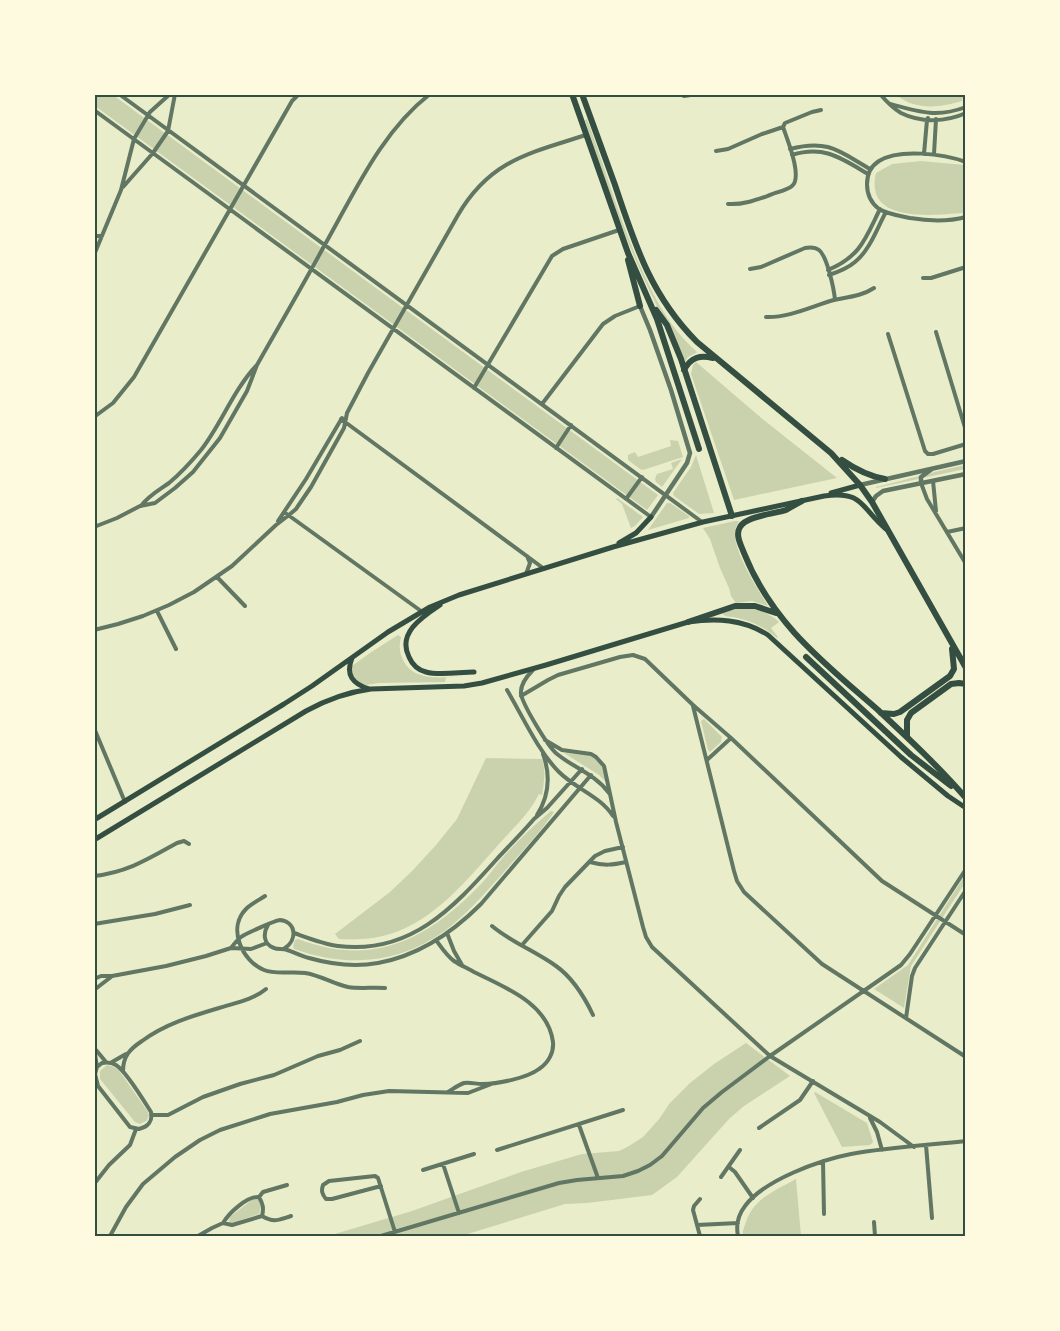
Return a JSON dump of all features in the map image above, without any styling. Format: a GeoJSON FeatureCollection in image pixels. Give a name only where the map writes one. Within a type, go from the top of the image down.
{"type":"FeatureCollection","features":[{"type":"Feature","properties":{"kind":"main road"},"geometry":{"type":"LineString","coordinates":[[572,94],[628,254],[653,308],[699,448]]}},
{"type":"Feature","properties":{"kind":"main road"},"geometry":{"type":"LineString","coordinates":[[582,94],[628,225],[650,277],[664,303],[680,324],[697,342],[831,453],[858,471],[885,479]]}},
{"type":"Feature","properties":{"kind":"main road"},"geometry":{"type":"LineString","coordinates":[[628,254],[640,306]]}},
{"type":"Feature","properties":{"kind":"main road"},"geometry":{"type":"LineString","coordinates":[[653,308],[667,325],[732,516]]}},
{"type":"Feature","properties":{"kind":"main road"},"geometry":{"type":"LineString","coordinates":[[684,370],[690,361],[697,357],[717,359]]}},
{"type":"Feature","properties":{"kind":"main road"},"geometry":{"type":"LineString","coordinates":[[831,453],[860,484],[872,502],[966,668]]}},
{"type":"Feature","properties":{"kind":"main road"},"geometry":{"type":"LineString","coordinates":[[94,820],[284,704],[421,611],[449,599],[613,546],[703,522],[824,496],[860,484]]}},
{"type":"Feature","properties":{"kind":"main road"},"geometry":{"type":"LineString","coordinates":[[824,496],[843,494],[855,498],[887,530]]}},
{"type":"Feature","properties":{"kind":"main road"},"geometry":{"type":"LineString","coordinates":[[802,501],[784,510],[741,524],[738,531],[740,542],[750,567],[778,614],[806,646],[908,738],[965,797]]}},
{"type":"Feature","properties":{"kind":"main road"},"geometry":{"type":"LineString","coordinates":[[613,546],[636,533],[651,517]]}},
{"type":"Feature","properties":{"kind":"main road"},"geometry":{"type":"LineString","coordinates":[[449,599],[421,619],[409,631],[405,643],[408,655],[415,666],[427,673],[474,672]]}},
{"type":"Feature","properties":{"kind":"main road"},"geometry":{"type":"LineString","coordinates":[[94,840],[306,711],[336,697],[371,689],[482,684],[735,606],[754,606],[778,614]]}},
{"type":"Feature","properties":{"kind":"main road"},"geometry":{"type":"LineString","coordinates":[[688,622],[731,621],[756,628],[768,635],[901,757],[966,808]]}},
{"type":"Feature","properties":{"kind":"main road"},"geometry":{"type":"LineString","coordinates":[[880,713],[900,712],[950,676],[954,669],[952,644]]}},
{"type":"Feature","properties":{"kind":"main road"},"geometry":{"type":"LineString","coordinates":[[353,657],[349,666],[351,676],[356,683],[371,689]]}},
{"type":"Feature","properties":{"kind":"main road"},"geometry":{"type":"LineString","coordinates":[[806,657],[911,754],[965,797]]}},
{"type":"Feature","properties":{"kind":"main road"},"geometry":{"type":"LineString","coordinates":[[908,738],[907,720],[911,713],[951,684],[966,684]]}},
{"type":"Feature","properties":{"kind":"street"},"geometry":{"type":"LineString","coordinates":[[119,94],[703,522]]}},
{"type":"Feature","properties":{"kind":"street"},"geometry":{"type":"LineString","coordinates":[[94,255],[121,190],[134,139],[147,115],[170,94]]}},
{"type":"Feature","properties":{"kind":"street"},"geometry":{"type":"LineString","coordinates":[[121,190],[153,153],[168,131],[175,94]]}},
{"type":"Feature","properties":{"kind":"street"},"geometry":{"type":"LineString","coordinates":[[94,417],[113,403],[134,377],[294,94]]}},
{"type":"Feature","properties":{"kind":"street"},"geometry":{"type":"LineString","coordinates":[[292,101],[299,94]]}},
{"type":"Feature","properties":{"kind":"street"},"geometry":{"type":"LineString","coordinates":[[140,506],[152,504],[183,481],[202,462],[220,438],[247,391],[257,365],[367,171],[403,120],[430,94]]}},
{"type":"Feature","properties":{"kind":"street"},"geometry":{"type":"LineString","coordinates":[[680,94],[684,96],[697,94]]}},
{"type":"Feature","properties":{"kind":"street"},"geometry":{"type":"LineString","coordinates":[[880,94],[903,114],[927,120],[954,117],[966,113]]}},
{"type":"Feature","properties":{"kind":"street"},"geometry":{"type":"LineString","coordinates":[[890,104],[933,114],[966,107]]}},
{"type":"Feature","properties":{"kind":"street"},"geometry":{"type":"LineString","coordinates":[[94,110],[651,517],[690,456],[671,390],[640,306],[615,316],[603,324],[542,404]]}},
{"type":"Feature","properties":{"kind":"street"},"geometry":{"type":"LineString","coordinates":[[716,151],[725,150],[821,110]]}},
{"type":"Feature","properties":{"kind":"street"},"geometry":{"type":"LineString","coordinates":[[924,154],[927,120],[933,114]]}},
{"type":"Feature","properties":{"kind":"street"},"geometry":{"type":"LineString","coordinates":[[933,114],[936,120],[934,154]]}},
{"type":"Feature","properties":{"kind":"street"},"geometry":{"type":"LineString","coordinates":[[728,204],[745,203],[793,186],[797,174],[783,127]]}},
{"type":"Feature","properties":{"kind":"street"},"geometry":{"type":"LineString","coordinates":[[276,525],[343,421],[464,205],[485,179],[502,167],[523,156],[586,135]]}},
{"type":"Feature","properties":{"kind":"street"},"geometry":{"type":"LineString","coordinates":[[790,149],[808,145],[824,145],[838,150],[870,169]]}},
{"type":"Feature","properties":{"kind":"street"},"geometry":{"type":"LineString","coordinates":[[792,155],[809,151],[827,152],[868,174]]}},
{"type":"Feature","properties":{"kind":"street"},"geometry":{"type":"LineString","coordinates":[[966,162],[934,154],[887,157],[878,161],[870,169],[867,181],[872,202],[886,212],[924,220],[966,217]]}},
{"type":"Feature","properties":{"kind":"street"},"geometry":{"type":"LineString","coordinates":[[828,270],[855,254],[880,209]]}},
{"type":"Feature","properties":{"kind":"street"},"geometry":{"type":"LineString","coordinates":[[829,275],[849,267],[859,259],[886,212]]}},
{"type":"Feature","properties":{"kind":"street"},"geometry":{"type":"LineString","coordinates":[[474,388],[552,256],[563,249],[619,230]]}},
{"type":"Feature","properties":{"kind":"street"},"geometry":{"type":"LineString","coordinates":[[94,236],[102,236]]}},
{"type":"Feature","properties":{"kind":"street"},"geometry":{"type":"LineString","coordinates":[[750,269],[812,247],[820,251],[828,270],[835,300]]}},
{"type":"Feature","properties":{"kind":"street"},"geometry":{"type":"LineString","coordinates":[[923,278],[931,278],[966,267]]}},
{"type":"Feature","properties":{"kind":"street"},"geometry":{"type":"LineString","coordinates":[[766,317],[781,316],[853,297],[874,288]]}},
{"type":"Feature","properties":{"kind":"street"},"geometry":{"type":"LineString","coordinates":[[936,332],[966,431]]}},
{"type":"Feature","properties":{"kind":"street"},"geometry":{"type":"LineString","coordinates":[[888,334],[925,451],[933,454],[966,444]]}},
{"type":"Feature","properties":{"kind":"street"},"geometry":{"type":"LineString","coordinates":[[94,526],[117,518],[140,506],[177,476],[210,437],[244,380],[257,365]]}},
{"type":"Feature","properties":{"kind":"street"},"geometry":{"type":"LineString","coordinates":[[94,630],[130,621],[182,599],[217,577],[247,553],[296,509],[344,428],[343,421]]}},
{"type":"Feature","properties":{"kind":"street"},"geometry":{"type":"LineString","coordinates":[[343,421],[544,568]]}},
{"type":"Feature","properties":{"kind":"street"},"geometry":{"type":"LineString","coordinates":[[555,448],[571,425]]}},
{"type":"Feature","properties":{"kind":"street"},"geometry":{"type":"LineString","coordinates":[[860,484],[966,461]]}},
{"type":"Feature","properties":{"kind":"street"},"geometry":{"type":"LineString","coordinates":[[934,468],[921,477],[921,483],[925,495],[966,564]]}},
{"type":"Feature","properties":{"kind":"street"},"geometry":{"type":"LineString","coordinates":[[872,502],[883,491],[966,474]]}},
{"type":"Feature","properties":{"kind":"street"},"geometry":{"type":"LineString","coordinates":[[626,499],[642,477]]}},
{"type":"Feature","properties":{"kind":"street"},"geometry":{"type":"LineString","coordinates":[[933,481],[937,514]]}},
{"type":"Feature","properties":{"kind":"street"},"geometry":{"type":"LineString","coordinates":[[284,512],[421,611]]}},
{"type":"Feature","properties":{"kind":"street"},"geometry":{"type":"LineString","coordinates":[[946,532],[966,528]]}},
{"type":"Feature","properties":{"kind":"street"},"geometry":{"type":"LineString","coordinates":[[526,556],[530,563],[526,574]]}},
{"type":"Feature","properties":{"kind":"street"},"geometry":{"type":"LineString","coordinates":[[217,577],[245,606]]}},
{"type":"Feature","properties":{"kind":"street"},"geometry":{"type":"LineString","coordinates":[[157,611],[176,649]]}},
{"type":"Feature","properties":{"kind":"street"},"geometry":{"type":"LineString","coordinates":[[521,696],[558,675],[621,657],[633,655],[645,660],[882,881],[966,935]]}},
{"type":"Feature","properties":{"kind":"street"},"geometry":{"type":"LineString","coordinates":[[533,669],[525,680],[521,696],[545,740],[558,755],[591,775],[611,795]]}},
{"type":"Feature","properties":{"kind":"street"},"geometry":{"type":"LineString","coordinates":[[507,690],[541,748],[559,772],[604,805],[616,822]]}},
{"type":"Feature","properties":{"kind":"street"},"geometry":{"type":"LineString","coordinates":[[693,705],[734,871],[744,892],[822,964],[966,1057]]}},
{"type":"Feature","properties":{"kind":"street"},"geometry":{"type":"LineString","coordinates":[[94,728],[125,802]]}},
{"type":"Feature","properties":{"kind":"street"},"geometry":{"type":"LineString","coordinates":[[707,760],[731,738]]}},
{"type":"Feature","properties":{"kind":"street"},"geometry":{"type":"LineString","coordinates":[[545,740],[558,749],[584,753],[596,758],[604,766],[644,932],[652,947],[770,1056],[880,1122],[914,1147]]}},
{"type":"Feature","properties":{"kind":"street"},"geometry":{"type":"LineString","coordinates":[[534,819],[543,805],[548,790],[548,774],[541,748]]}},
{"type":"Feature","properties":{"kind":"street"},"geometry":{"type":"LineString","coordinates":[[294,933],[332,945],[349,947],[373,946],[408,936],[440,916],[461,899],[582,769]]}},
{"type":"Feature","properties":{"kind":"street"},"geometry":{"type":"LineString","coordinates":[[268,925],[265,932],[266,940],[274,948],[284,948],[321,961],[344,964],[378,963],[421,948],[447,933],[481,904],[591,775]]}},
{"type":"Feature","properties":{"kind":"street"},"geometry":{"type":"LineString","coordinates":[[94,876],[135,866],[177,843],[184,841],[189,844]]}},
{"type":"Feature","properties":{"kind":"street"},"geometry":{"type":"LineString","coordinates":[[522,945],[552,911],[565,887],[595,856],[622,847]]}},
{"type":"Feature","properties":{"kind":"street"},"geometry":{"type":"LineString","coordinates":[[590,862],[609,866],[626,862]]}},
{"type":"Feature","properties":{"kind":"street"},"geometry":{"type":"LineString","coordinates":[[381,1236],[559,1183],[632,1174],[650,1165],[668,1150],[703,1108],[722,1092],[901,965],[966,869]]}},
{"type":"Feature","properties":{"kind":"street"},"geometry":{"type":"LineString","coordinates":[[906,1018],[915,968],[966,890]]}},
{"type":"Feature","properties":{"kind":"street"},"geometry":{"type":"LineString","coordinates":[[265,896],[246,909],[238,926],[241,949],[254,965],[271,972],[315,975],[350,987],[385,988]]}},
{"type":"Feature","properties":{"kind":"street"},"geometry":{"type":"LineString","coordinates":[[94,924],[155,914],[190,905]]}},
{"type":"Feature","properties":{"kind":"street"},"geometry":{"type":"LineString","coordinates":[[231,948],[238,938],[275,920],[284,921],[291,926],[294,933],[292,941],[284,948]]}},
{"type":"Feature","properties":{"kind":"street"},"geometry":{"type":"LineString","coordinates":[[492,926],[508,938],[557,966],[578,988],[593,1015]]}},
{"type":"Feature","properties":{"kind":"street"},"geometry":{"type":"LineString","coordinates":[[447,933],[462,965]]}},
{"type":"Feature","properties":{"kind":"street"},"geometry":{"type":"LineString","coordinates":[[110,1236],[126,1207],[143,1184],[184,1151],[220,1130],[270,1114],[389,1091],[468,1093],[539,1070],[552,1053],[550,1031],[541,1016],[527,1001],[512,991],[450,958],[436,940]]}},
{"type":"Feature","properties":{"kind":"street"},"geometry":{"type":"LineString","coordinates":[[94,979],[166,966],[231,948],[251,949],[267,943]]}},
{"type":"Feature","properties":{"kind":"street"},"geometry":{"type":"LineString","coordinates":[[94,990],[112,976]]}},
{"type":"Feature","properties":{"kind":"street"},"geometry":{"type":"LineString","coordinates":[[95,1069],[102,1063],[127,1054],[146,1038],[165,1027],[185,1018],[256,996],[266,989]]}},
{"type":"Feature","properties":{"kind":"street"},"geometry":{"type":"LineString","coordinates":[[152,1115],[168,1116],[203,1097],[274,1075],[360,1041]]}},
{"type":"Feature","properties":{"kind":"street"},"geometry":{"type":"LineString","coordinates":[[95,1048],[109,1062],[124,1072],[152,1115],[148,1125],[136,1129],[128,1124],[95,1083],[95,1048]]}},
{"type":"Feature","properties":{"kind":"street"},"geometry":{"type":"LineString","coordinates":[[124,1072],[123,1062],[127,1054]]}},
{"type":"Feature","properties":{"kind":"street"},"geometry":{"type":"LineString","coordinates":[[759,1128],[797,1103],[813,1081]]}},
{"type":"Feature","properties":{"kind":"street"},"geometry":{"type":"LineString","coordinates":[[447,1092],[464,1083],[494,1083]]}},
{"type":"Feature","properties":{"kind":"street"},"geometry":{"type":"LineString","coordinates":[[497,1150],[623,1110]]}},
{"type":"Feature","properties":{"kind":"street"},"geometry":{"type":"LineString","coordinates":[[870,1117],[882,1150]]}},
{"type":"Feature","properties":{"kind":"street"},"geometry":{"type":"LineString","coordinates":[[579,1125],[598,1178]]}},
{"type":"Feature","properties":{"kind":"street"},"geometry":{"type":"LineString","coordinates":[[94,1184],[109,1165],[130,1145],[136,1129]]}},
{"type":"Feature","properties":{"kind":"street"},"geometry":{"type":"LineString","coordinates":[[738,1236],[738,1223],[744,1206],[753,1198],[771,1184],[823,1161],[850,1154],[966,1141]]}},
{"type":"Feature","properties":{"kind":"street"},"geometry":{"type":"LineString","coordinates":[[926,1145],[932,1218]]}},
{"type":"Feature","properties":{"kind":"street"},"geometry":{"type":"LineString","coordinates":[[722,1177],[740,1150]]}},
{"type":"Feature","properties":{"kind":"street"},"geometry":{"type":"LineString","coordinates":[[423,1170],[474,1154]]}},
{"type":"Feature","properties":{"kind":"street"},"geometry":{"type":"LineString","coordinates":[[823,1161],[824,1214]]}},
{"type":"Feature","properties":{"kind":"street"},"geometry":{"type":"LineString","coordinates":[[443,1164],[459,1213]]}},
{"type":"Feature","properties":{"kind":"street"},"geometry":{"type":"LineString","coordinates":[[729,1167],[753,1198]]}},
{"type":"Feature","properties":{"kind":"street"},"geometry":{"type":"LineString","coordinates":[[381,1186],[332,1199],[326,1199],[322,1195],[323,1185],[329,1181],[375,1176],[381,1186],[395,1232]]}},
{"type":"Feature","properties":{"kind":"street"},"geometry":{"type":"LineString","coordinates":[[259,1197],[263,1192],[287,1185]]}},
{"type":"Feature","properties":{"kind":"street"},"geometry":{"type":"LineString","coordinates":[[223,1223],[228,1216],[254,1196],[259,1197],[263,1203],[262,1216]]}},
{"type":"Feature","properties":{"kind":"street"},"geometry":{"type":"LineString","coordinates":[[700,1199],[693,1209],[700,1236]]}},
{"type":"Feature","properties":{"kind":"street"},"geometry":{"type":"LineString","coordinates":[[198,1236],[223,1223],[232,1225],[262,1216],[275,1221],[291,1216]]}},
{"type":"Feature","properties":{"kind":"street"},"geometry":{"type":"LineString","coordinates":[[874,1222],[875,1236]]}},
{"type":"Feature","properties":{"kind":"street"},"geometry":{"type":"LineString","coordinates":[[697,1225],[738,1223]]}},
{"type":"Feature","properties":{"kind":"green space"},"geometry":{"type":"Polygon","coordinates":[[[901,94],[956,94],[963,97],[962,101],[946,105],[921,106],[905,101],[898,96],[901,94]]]}},
{"type":"Feature","properties":{"kind":"green space"},"geometry":{"type":"Polygon","coordinates":[[[95,95],[113,95],[658,495],[647,510],[95,106],[95,95]]]}},
{"type":"Feature","properties":{"kind":"green space"},"geometry":{"type":"Polygon","coordinates":[[[587,119],[631,245],[645,276],[670,321],[697,352],[688,357],[685,362],[628,242],[602,172],[585,120],[587,119]]]}},
{"type":"Feature","properties":{"kind":"green space"},"geometry":{"type":"Polygon","coordinates":[[[921,161],[965,165],[965,212],[935,215],[903,213],[890,209],[880,201],[875,189],[876,173],[892,164],[921,161]]]}},
{"type":"Feature","properties":{"kind":"green space"},"geometry":{"type":"Polygon","coordinates":[[[696,362],[837,478],[734,500],[691,374],[696,362]]]}},
{"type":"Feature","properties":{"kind":"green space"},"geometry":{"type":"Polygon","coordinates":[[[670,440],[678,441],[683,457],[643,470],[628,460],[628,455],[635,452],[638,457],[671,446],[670,440]]]}},
{"type":"Feature","properties":{"kind":"green space"},"geometry":{"type":"Polygon","coordinates":[[[696,455],[714,513],[699,514],[673,493],[691,467],[696,455]]]}},
{"type":"Feature","properties":{"kind":"green space"},"geometry":{"type":"Polygon","coordinates":[[[682,459],[662,487],[656,482],[657,474],[673,469],[671,463],[682,459]]]}},
{"type":"Feature","properties":{"kind":"green space"},"geometry":{"type":"Polygon","coordinates":[[[965,465],[965,469],[876,488],[876,487],[965,465]]]}},
{"type":"Feature","properties":{"kind":"green space"},"geometry":{"type":"Polygon","coordinates":[[[617,498],[643,517],[635,526],[631,528],[622,504],[617,498]]]}},
{"type":"Feature","properties":{"kind":"green space"},"geometry":{"type":"Polygon","coordinates":[[[667,503],[689,518],[648,530],[667,503]]]}},
{"type":"Feature","properties":{"kind":"green space"},"geometry":{"type":"Polygon","coordinates":[[[739,521],[735,530],[737,548],[752,580],[768,606],[752,601],[736,603],[731,596],[710,539],[703,528],[739,521]]]}},
{"type":"Feature","properties":{"kind":"green space"},"geometry":{"type":"Polygon","coordinates":[[[739,608],[760,610],[770,615],[779,622],[771,628],[778,637],[753,623],[725,616],[722,613],[739,608]]]}},
{"type":"Feature","properties":{"kind":"green space"},"geometry":{"type":"Polygon","coordinates":[[[398,635],[401,637],[403,660],[409,668],[425,676],[446,677],[445,682],[379,683],[360,686],[352,673],[352,666],[398,635]]]}},
{"type":"Feature","properties":{"kind":"green space"},"geometry":{"type":"Polygon","coordinates":[[[704,719],[722,737],[721,742],[710,752],[701,721],[704,719]]]}},
{"type":"Feature","properties":{"kind":"green space"},"geometry":{"type":"Polygon","coordinates":[[[564,753],[588,755],[598,761],[605,773],[607,783],[599,775],[564,753]]]}},
{"type":"Feature","properties":{"kind":"green space"},"geometry":{"type":"Polygon","coordinates":[[[486,758],[542,759],[544,781],[542,795],[539,794],[520,820],[463,884],[436,909],[406,928],[384,936],[339,939],[335,934],[390,892],[436,845],[457,819],[486,758]]]}},
{"type":"Feature","properties":{"kind":"green space"},"geometry":{"type":"Polygon","coordinates":[[[551,811],[554,812],[542,828],[484,895],[446,930],[428,941],[410,950],[373,959],[334,959],[294,949],[295,940],[298,939],[326,947],[351,950],[375,949],[398,943],[420,933],[441,920],[461,903],[484,881],[517,842],[551,811]]]}},
{"type":"Feature","properties":{"kind":"green space"},"geometry":{"type":"Polygon","coordinates":[[[965,875],[965,883],[911,966],[904,1008],[874,989],[908,965],[965,875]]]}},
{"type":"Feature","properties":{"kind":"green space"},"geometry":{"type":"Polygon","coordinates":[[[746,1043],[790,1076],[744,1106],[729,1119],[677,1177],[652,1195],[565,1204],[461,1236],[328,1236],[412,1211],[521,1172],[582,1154],[619,1151],[643,1137],[669,1104],[690,1083],[746,1043]]]}},
{"type":"Feature","properties":{"kind":"green space"},"geometry":{"type":"Polygon","coordinates":[[[107,1065],[118,1069],[148,1112],[149,1116],[146,1121],[140,1124],[135,1122],[100,1079],[100,1071],[107,1065]]]}},
{"type":"Feature","properties":{"kind":"green space"},"geometry":{"type":"Polygon","coordinates":[[[815,1092],[867,1123],[873,1142],[870,1145],[842,1147],[815,1092]]]}},
{"type":"Feature","properties":{"kind":"green space"},"geometry":{"type":"Polygon","coordinates":[[[796,1179],[801,1236],[743,1236],[746,1222],[754,1207],[766,1196],[796,1179]]]}},
{"type":"Feature","properties":{"kind":"green space"},"geometry":{"type":"Polygon","coordinates":[[[253,1199],[259,1200],[261,1206],[259,1214],[229,1222],[230,1217],[253,1199]]]}}]}
